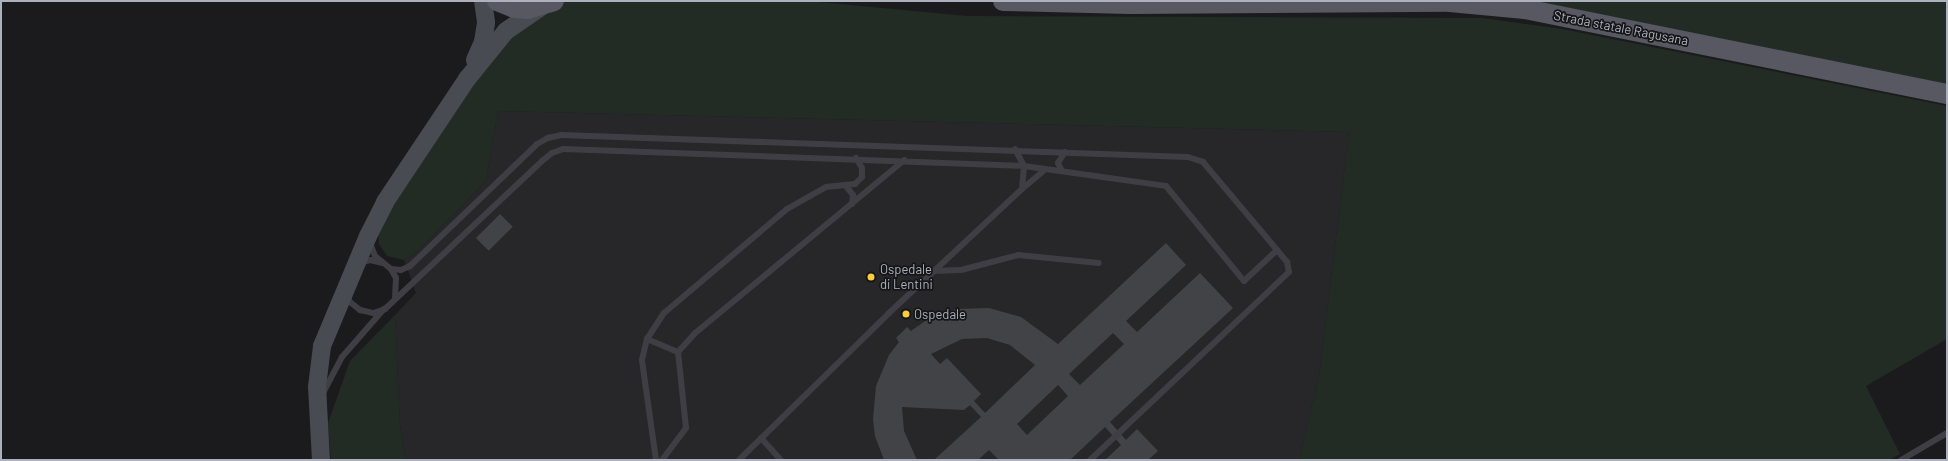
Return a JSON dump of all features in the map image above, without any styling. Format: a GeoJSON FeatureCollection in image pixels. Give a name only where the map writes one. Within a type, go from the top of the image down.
{"type":"FeatureCollection","features":[{"type":"Feature","properties":{"kind":"main road"},"geometry":{"type":"LineString","coordinates":[[498,1],[518,9],[548,4]]}},
{"type":"Feature","properties":{"kind":"main road","name":"Strada statale Ragusana"},"geometry":{"type":"LineString","coordinates":[[1003,1],[1130,4],[1450,2],[1525,9],[1947,94]]}},
{"type":"Feature","properties":{"kind":"street"},"geometry":{"type":"LineString","coordinates":[[468,79],[483,42],[486,22],[483,1]]}},
{"type":"Feature","properties":{"kind":"street"},"geometry":{"type":"LineString","coordinates":[[321,460],[318,404],[322,346],[368,236],[385,202],[468,79],[506,31],[548,4]]}},
{"type":"Feature","properties":{"kind":"lane"},"geometry":{"type":"LineString","coordinates":[[391,269],[401,270],[410,266],[537,144],[548,138],[561,135],[1015,149],[1188,157],[1202,162],[1287,262],[1289,272],[1090,460]]}},
{"type":"Feature","properties":{"kind":"lane"},"geometry":{"type":"LineString","coordinates":[[318,404],[342,357],[394,299],[542,161],[552,153],[563,149],[904,160],[1024,166],[1062,171],[1166,186],[1244,281],[1277,250]]}},
{"type":"Feature","properties":{"kind":"lane"},"geometry":{"type":"LineString","coordinates":[[1015,149],[1024,166],[1022,189]]}},
{"type":"Feature","properties":{"kind":"lane"},"geometry":{"type":"LineString","coordinates":[[1062,171],[1058,163],[1066,152]]}},
{"type":"Feature","properties":{"kind":"lane"},"geometry":{"type":"LineString","coordinates":[[656,460],[642,360],[648,339],[664,313],[787,209],[826,187],[854,184],[862,177],[862,168],[856,158]]}},
{"type":"Feature","properties":{"kind":"lane"},"geometry":{"type":"LineString","coordinates":[[662,460],[686,428],[678,352],[694,334],[904,160]]}},
{"type":"Feature","properties":{"kind":"lane"},"geometry":{"type":"LineString","coordinates":[[739,460],[933,271],[1022,189],[1046,169]]}},
{"type":"Feature","properties":{"kind":"lane"},"geometry":{"type":"LineString","coordinates":[[845,185],[853,195],[852,204]]}},
{"type":"Feature","properties":{"kind":"lane"},"geometry":{"type":"LineString","coordinates":[[368,236],[375,256],[391,269],[396,278],[394,299]]}},
{"type":"Feature","properties":{"kind":"lane"},"geometry":{"type":"LineString","coordinates":[[933,271],[962,270],[1018,255],[1100,262]]}},
{"type":"Feature","properties":{"kind":"lane"},"geometry":{"type":"LineString","coordinates":[[357,264],[370,260],[384,263]]}},
{"type":"Feature","properties":{"kind":"lane"},"geometry":{"type":"LineString","coordinates":[[345,290],[350,302],[360,310],[373,313],[385,309]]}},
{"type":"Feature","properties":{"kind":"lane"},"geometry":{"type":"LineString","coordinates":[[648,339],[678,352]]}},
{"type":"Feature","properties":{"kind":"lane"},"geometry":{"type":"LineString","coordinates":[[1901,460],[1947,433]]}},
{"type":"Feature","properties":{"kind":"lane"},"geometry":{"type":"LineString","coordinates":[[761,438],[781,460]]}},
{"type":"Feature","properties":{"kind":"shaded area"},"geometry":{"type":"Polygon","coordinates":[[[565,1],[808,1],[967,16],[1482,18],[1562,29],[1947,106],[1947,339],[1866,386],[1900,454],[1889,460],[1299,460],[1319,376],[1349,132],[498,111],[486,181],[418,251],[404,260],[387,256],[379,244],[378,232],[384,217],[466,89],[508,35],[565,1]]]}},
{"type":"Feature","properties":{"kind":"shaded area"},"geometry":{"type":"Polygon","coordinates":[[[1533,1],[1947,1],[1947,85],[1533,1]]]}},
{"type":"Feature","properties":{"kind":"shaded area","name":"Ospedale di Lentini"},"geometry":{"type":"Polygon","coordinates":[[[498,111],[1349,132],[1319,376],[1299,460],[406,460],[400,426],[395,315],[416,293],[404,260],[418,251],[486,181],[498,111]]]}},
{"type":"Feature","properties":{"kind":"shaded area"},"geometry":{"type":"Polygon","coordinates":[[[395,315],[400,426],[406,460],[331,460],[328,423],[350,361],[395,315]]]}},
{"type":"Feature","properties":{"kind":"building"},"geometry":{"type":"Polygon","coordinates":[[[500,214],[513,227],[489,251],[476,238],[500,214]]]}},
{"type":"Feature","properties":{"kind":"building"},"geometry":{"type":"Polygon","coordinates":[[[1166,243],[1186,265],[1126,321],[1137,332],[1200,273],[1233,308],[1110,422],[1126,440],[1137,429],[1158,451],[1148,460],[1105,460],[1121,445],[1105,427],[1070,460],[999,460],[989,450],[978,460],[934,460],[981,417],[970,405],[964,410],[902,407],[904,431],[917,460],[884,460],[875,436],[873,419],[876,386],[889,355],[899,342],[896,338],[907,327],[911,331],[925,321],[956,309],[989,308],[1021,317],[1058,344],[1166,243]],[[1113,333],[1069,374],[1080,385],[1124,344],[1113,333]],[[987,338],[962,339],[931,354],[940,364],[947,358],[981,394],[974,401],[985,413],[1035,365],[1010,345],[987,338]],[[1058,385],[1017,424],[1027,435],[1068,396],[1058,385]]]}},
{"type":"Feature","properties":{"kind":"place","name":"Ospedale di Lentini"},"geometry":{"type":"Point","coordinates":[871,277]}},
{"type":"Feature","properties":{"kind":"place","name":"Ospedale"},"geometry":{"type":"Point","coordinates":[906,314]}}]}
